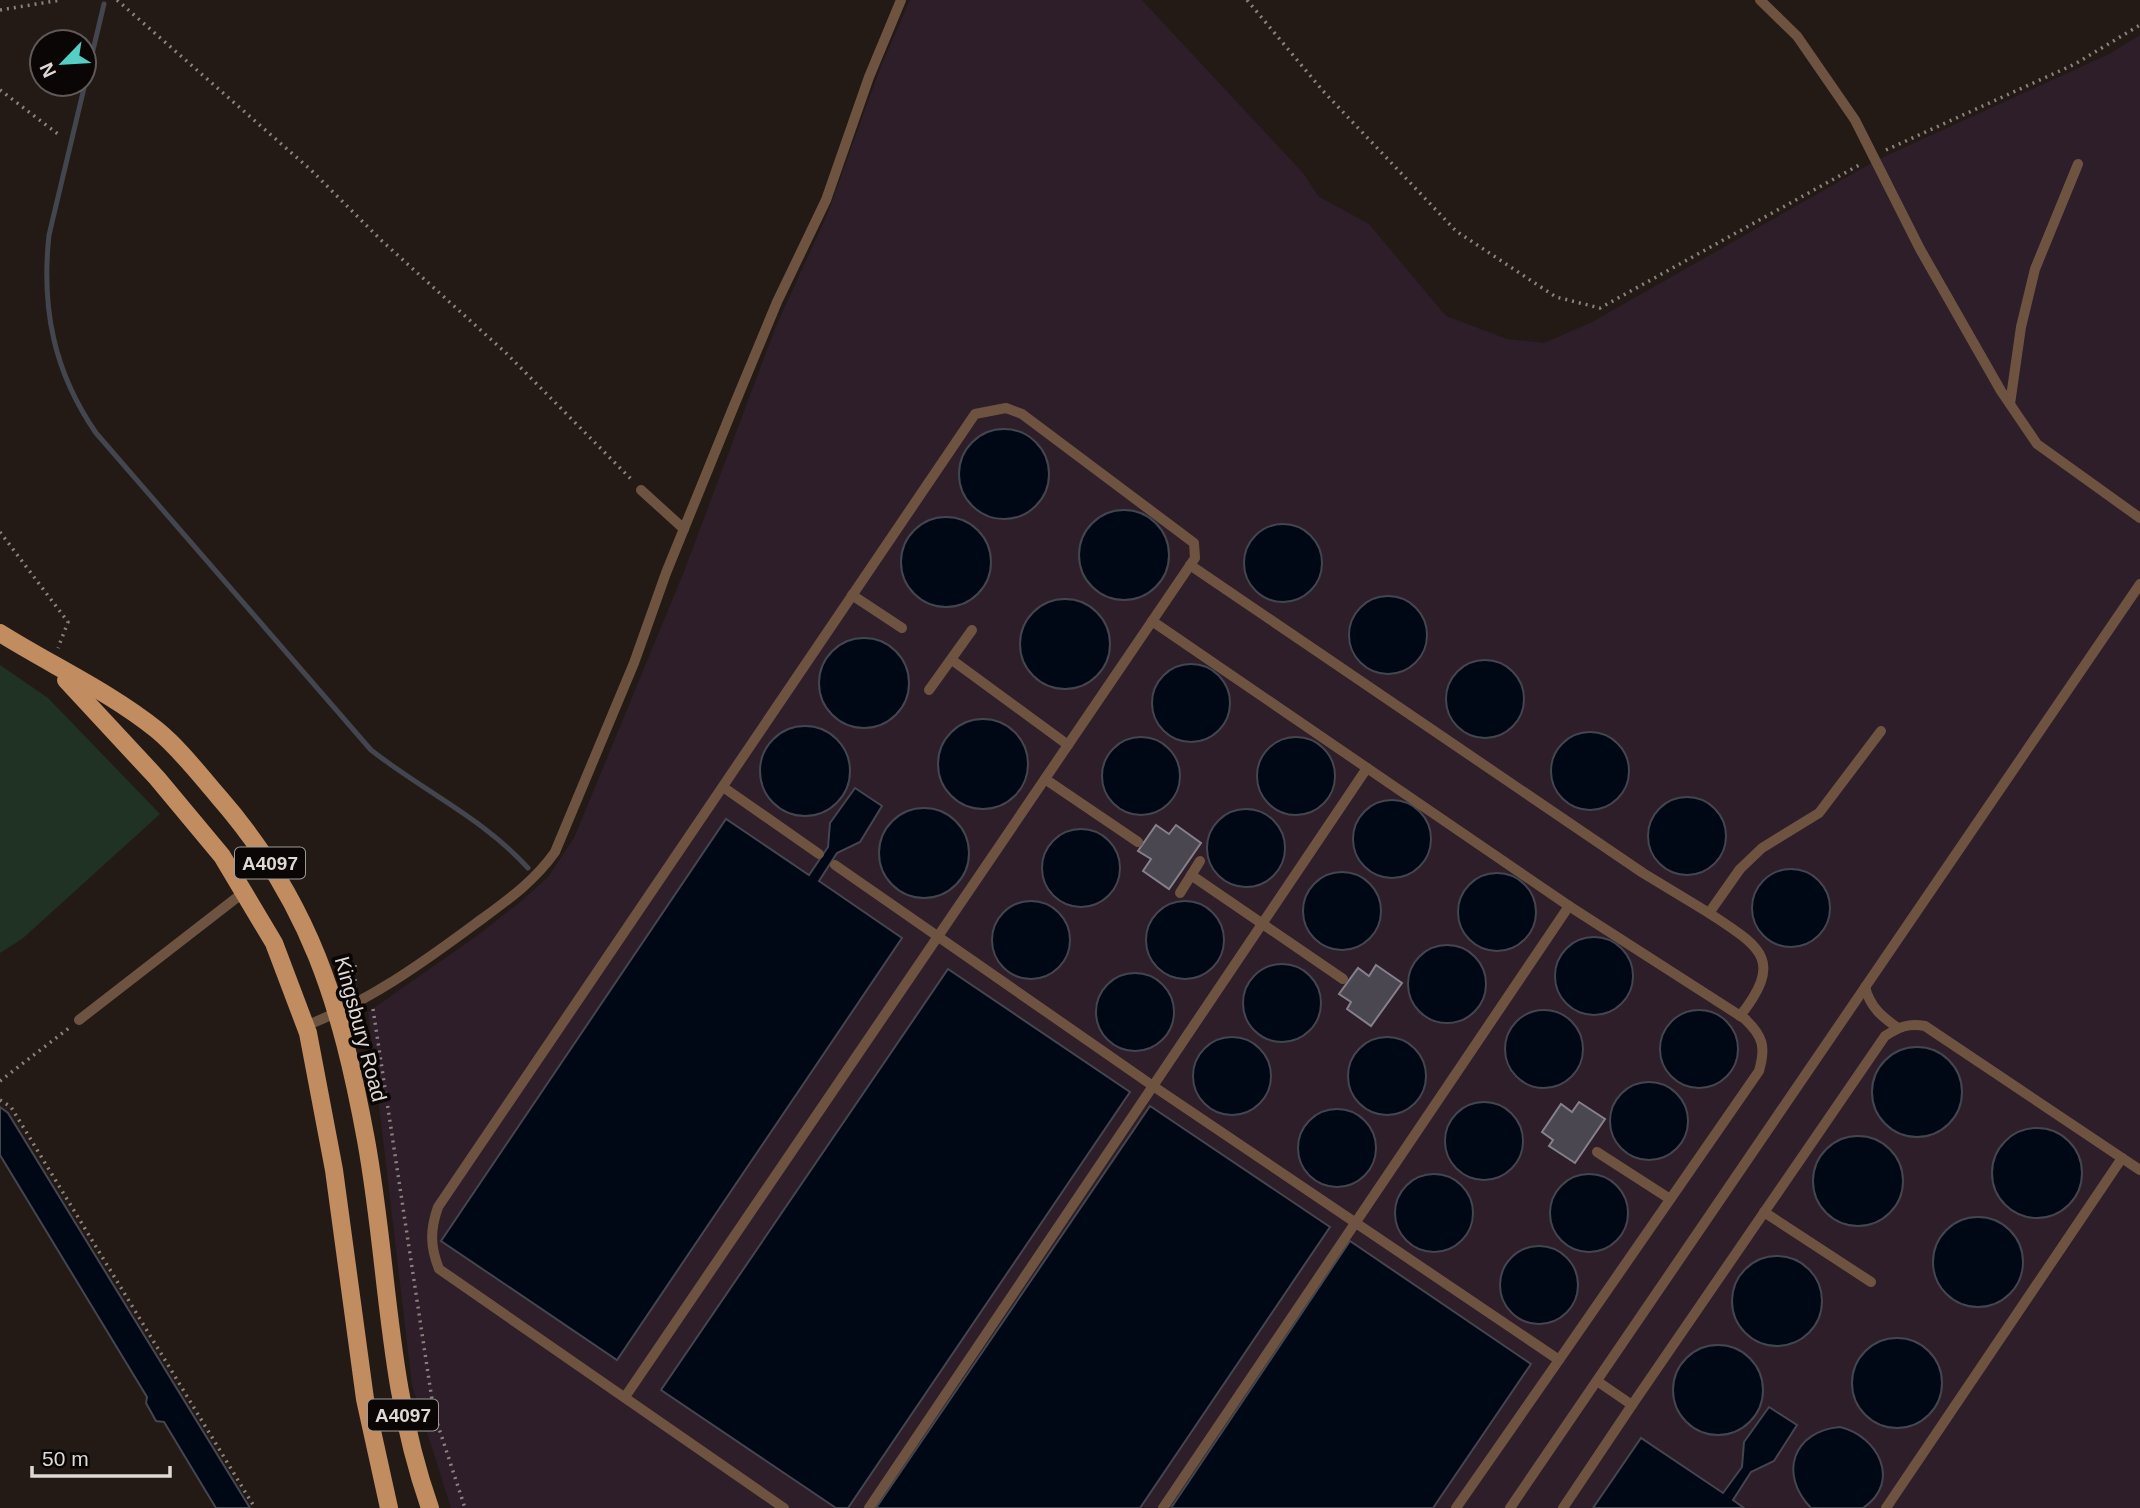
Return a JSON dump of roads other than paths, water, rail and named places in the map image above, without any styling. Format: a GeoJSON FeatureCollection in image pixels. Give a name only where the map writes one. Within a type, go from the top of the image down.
{"type":"FeatureCollection","features":[{"type":"Feature","properties":{"kind":"main road","name":"Kingsbury Road"},"geometry":{"type":"LineString","coordinates":[[0,633],[156,730],[239,820],[276,872],[306,926],[326,973],[338,1014],[366,1141],[398,1393],[430,1508]]}},
{"type":"Feature","properties":{"kind":"main road","name":"Kingsbury Road"},"geometry":{"type":"LineString","coordinates":[[54,667],[158,778],[222,856],[274,943],[305,1026],[334,1170],[365,1399],[389,1508]]}},
{"type":"Feature","properties":{"kind":"lane"},"geometry":{"type":"LineString","coordinates":[[305,1026],[355,1005],[417,966],[540,873],[555,852],[634,663],[684,529],[777,302],[826,200],[869,77],[901,0]]}},
{"type":"Feature","properties":{"kind":"lane"},"geometry":{"type":"LineString","coordinates":[[1760,0],[1797,36],[1855,120],[1920,249],[2010,404],[2037,444],[2140,518]]}},
{"type":"Feature","properties":{"kind":"lane"},"geometry":{"type":"LineString","coordinates":[[2010,404],[2021,327],[2035,269],[2078,164]]}},
{"type":"Feature","properties":{"kind":"lane"},"geometry":{"type":"LineString","coordinates":[[625,1398],[1195,558],[1194,542],[1022,414],[1006,408],[992,408],[975,414],[438,1207],[430,1230],[432,1252],[439,1269],[625,1398],[784,1508]]}},
{"type":"Feature","properties":{"kind":"lane"},"geometry":{"type":"LineString","coordinates":[[641,490],[684,529]]}},
{"type":"Feature","properties":{"kind":"lane"},"geometry":{"type":"LineString","coordinates":[[1190,565],[1643,873],[1748,939],[1763,962],[1765,974],[1762,987],[1740,1016]]}},
{"type":"Feature","properties":{"kind":"lane"},"geometry":{"type":"LineString","coordinates":[[1510,1508],[2140,584]]}},
{"type":"Feature","properties":{"kind":"lane"},"geometry":{"type":"LineString","coordinates":[[852,595],[902,628]]}},
{"type":"Feature","properties":{"kind":"lane"},"geometry":{"type":"LineString","coordinates":[[1152,621],[1569,906],[1740,1016],[1760,1033],[1765,1052],[1759,1070],[1456,1508]]}},
{"type":"Feature","properties":{"kind":"lane"},"geometry":{"type":"LineString","coordinates":[[929,690],[972,630]]}},
{"type":"Feature","properties":{"kind":"lane"},"geometry":{"type":"LineString","coordinates":[[952,660],[1068,745]]}},
{"type":"Feature","properties":{"kind":"lane"},"geometry":{"type":"LineString","coordinates":[[1709,913],[1740,869],[1762,848],[1819,814],[1881,731]]}},
{"type":"Feature","properties":{"kind":"lane"},"geometry":{"type":"LineString","coordinates":[[869,1508],[1367,768]]}},
{"type":"Feature","properties":{"kind":"lane"},"geometry":{"type":"LineString","coordinates":[[1045,779],[1138,842]]}},
{"type":"Feature","properties":{"kind":"lane"},"geometry":{"type":"LineString","coordinates":[[723,787],[819,854]]}},
{"type":"Feature","properties":{"kind":"lane"},"geometry":{"type":"LineString","coordinates":[[1180,893],[1200,861]]}},
{"type":"Feature","properties":{"kind":"lane"},"geometry":{"type":"LineString","coordinates":[[835,865],[1153,1086],[1559,1360]]}},
{"type":"Feature","properties":{"kind":"lane"},"geometry":{"type":"LineString","coordinates":[[1191,875],[1343,979]]}},
{"type":"Feature","properties":{"kind":"lane"},"geometry":{"type":"LineString","coordinates":[[79,1020],[244,892]]}},
{"type":"Feature","properties":{"kind":"lane"},"geometry":{"type":"LineString","coordinates":[[1163,1508],[1569,906]]}},
{"type":"Feature","properties":{"kind":"lane"},"geometry":{"type":"LineString","coordinates":[[1865,987],[1868,999],[1882,1018],[1898,1028]]}},
{"type":"Feature","properties":{"kind":"lane"},"geometry":{"type":"LineString","coordinates":[[1563,1508],[1885,1036],[1898,1028],[1912,1023],[1925,1026],[2140,1170]]}},
{"type":"Feature","properties":{"kind":"lane"},"geometry":{"type":"LineString","coordinates":[[1597,1152],[1670,1199]]}},
{"type":"Feature","properties":{"kind":"lane"},"geometry":{"type":"LineString","coordinates":[[1886,1508],[2122,1158]]}},
{"type":"Feature","properties":{"kind":"lane"},"geometry":{"type":"LineString","coordinates":[[1764,1212],[1871,1282]]}},
{"type":"Feature","properties":{"kind":"lane"},"geometry":{"type":"LineString","coordinates":[[1597,1381],[1632,1405]]}},
{"type":"Feature","properties":{"kind":"waterway"},"geometry":{"type":"LineString","coordinates":[[104,4],[49,235],[49,314],[54,339],[70,387],[96,433],[371,750],[492,834],[528,868]]}}]}
